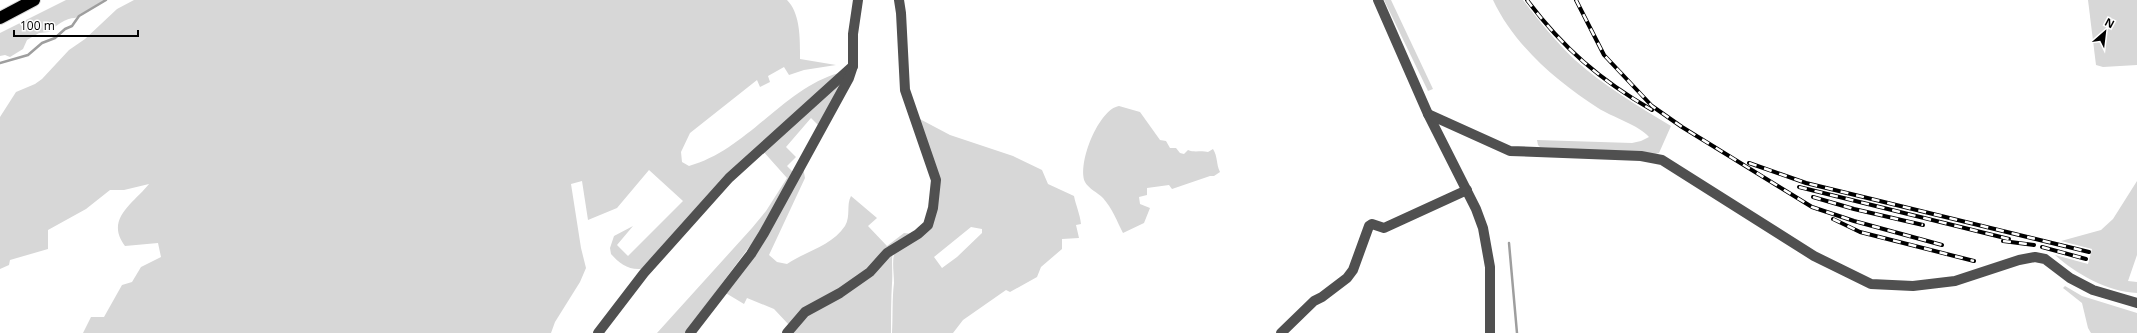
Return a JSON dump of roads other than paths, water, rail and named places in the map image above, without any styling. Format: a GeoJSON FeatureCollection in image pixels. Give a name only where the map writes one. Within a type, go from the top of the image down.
{"type":"FeatureCollection","features":[{"type":"Feature","properties":{"kind":"highway"},"geometry":{"type":"LineString","coordinates":[[0,18],[34,0]]}},
{"type":"Feature","properties":{"kind":"street"},"geometry":{"type":"LineString","coordinates":[[690,333],[751,254],[830,117],[850,78],[853,66],[853,34],[858,0]]}},
{"type":"Feature","properties":{"kind":"street"},"geometry":{"type":"LineString","coordinates":[[787,333],[805,312],[840,293],[870,272],[887,253],[918,234],[928,225],[931,218],[936,191],[936,180],[905,90],[901,13],[898,0]]}},
{"type":"Feature","properties":{"kind":"street"},"geometry":{"type":"LineString","coordinates":[[1378,0],[1428,114],[1476,209],[1486,238],[1490,267],[1490,333]]}},
{"type":"Feature","properties":{"kind":"street"},"geometry":{"type":"LineString","coordinates":[[598,333],[644,273],[729,178],[853,66]]}},
{"type":"Feature","properties":{"kind":"street"},"geometry":{"type":"LineString","coordinates":[[1428,114],[1510,151],[1641,156],[1662,160],[1814,256],[1871,284],[1913,286],[1955,281],[2019,260],[2035,257],[2045,260],[2070,278],[2093,290],[2137,303]]}},
{"type":"Feature","properties":{"kind":"street"},"geometry":{"type":"LineString","coordinates":[[1281,333],[1314,301],[1322,297],[1347,278],[1353,270],[1372,224],[1384,228],[1467,190]]}},
{"type":"Feature","properties":{"kind":"waterway"},"geometry":{"type":"LineString","coordinates":[[0,63],[28,55],[42,43],[55,38],[65,29],[72,26],[79,16],[106,0]]}},
{"type":"Feature","properties":{"kind":"waterway"},"geometry":{"type":"LineString","coordinates":[[1509,243],[1517,333]]}},
{"type":"Feature","properties":{"kind":"railway"},"geometry":{"type":"LineString","coordinates":[[1527,0],[1554,33],[1584,62],[1599,75],[1633,99],[1652,110]]}},
{"type":"Feature","properties":{"kind":"railway"},"geometry":{"type":"LineString","coordinates":[[1576,0],[1604,55],[1652,106],[1682,127],[1812,207],[1854,221],[1942,245]]}},
{"type":"Feature","properties":{"kind":"railway"},"geometry":{"type":"LineString","coordinates":[[1749,163],[1806,183],[2089,252]]}},
{"type":"Feature","properties":{"kind":"railway"},"geometry":{"type":"LineString","coordinates":[[1799,187],[2009,239]]}},
{"type":"Feature","properties":{"kind":"railway"},"geometry":{"type":"LineString","coordinates":[[1813,197],[1854,209],[1923,225]]}},
{"type":"Feature","properties":{"kind":"railway"},"geometry":{"type":"LineString","coordinates":[[1833,219],[1860,232],[1974,261]]}},
{"type":"Feature","properties":{"kind":"railway"},"geometry":{"type":"LineString","coordinates":[[2003,241],[2034,245]]}},
{"type":"Feature","properties":{"kind":"railway"},"geometry":{"type":"LineString","coordinates":[[2042,247],[2086,259]]}}]}
